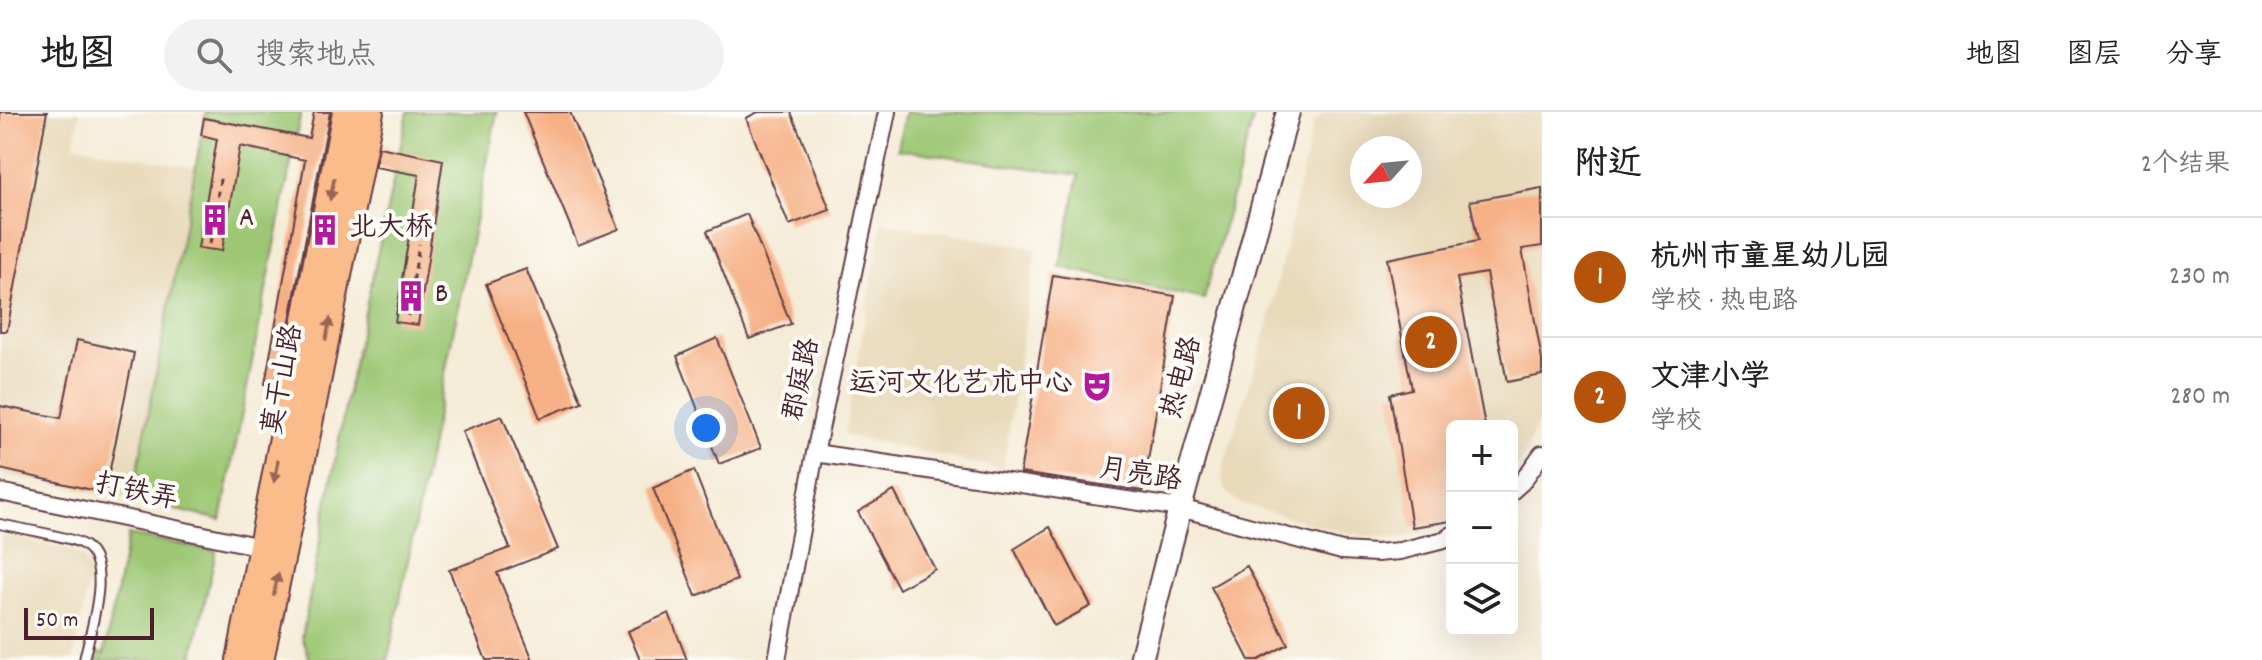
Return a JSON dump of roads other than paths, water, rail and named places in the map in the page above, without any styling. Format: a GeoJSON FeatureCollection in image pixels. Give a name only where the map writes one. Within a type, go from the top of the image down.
{"type":"FeatureCollection","features":[{"type":"Feature","properties":{"kind":"main road","name":"莫干山路"},"geometry":{"type":"LineString","coordinates":[[240,660],[346,112]]}},
{"type":"Feature","properties":{"kind":"main road","name":"莫干山路"},"geometry":{"type":"LineString","coordinates":[[260,660],[370,112]]}},
{"type":"Feature","properties":{"kind":"street","name":"郡庭路"},"geometry":{"type":"LineString","coordinates":[[777,660],[815,453],[887,112]]}},
{"type":"Feature","properties":{"kind":"street","name":"热电路"},"geometry":{"type":"LineString","coordinates":[[1141,660],[1288,112]]}},
{"type":"Feature","properties":{"kind":"street","name":"月亮路"},"geometry":{"type":"LineString","coordinates":[[815,453],[1180,508],[1342,551],[1400,551],[1446,539]]}},
{"type":"Feature","properties":{"kind":"street"},"geometry":{"type":"LineString","coordinates":[[1518,486],[1542,454]]}},
{"type":"Feature","properties":{"kind":"street","name":"打铁弄"},"geometry":{"type":"LineString","coordinates":[[0,492],[261,547]]}},
{"type":"Feature","properties":{"kind":"lane"},"geometry":{"type":"LineString","coordinates":[[0,524],[82,543],[97,557],[101,576],[84,660]]}},
{"type":"Feature","properties":{"kind":"place","name":"A"},"geometry":{"type":"Point","coordinates":[215,220]}},
{"type":"Feature","properties":{"kind":"place","name":"北大桥"},"geometry":{"type":"Point","coordinates":[325,230]}},
{"type":"Feature","properties":{"kind":"place","name":"B"},"geometry":{"type":"Point","coordinates":[411,296]}},
{"type":"Feature","properties":{"kind":"place","name":"文津小学"},"geometry":{"type":"Point","coordinates":[1431,342]}},
{"type":"Feature","properties":{"kind":"place","name":"运河文化艺术中心"},"geometry":{"type":"Point","coordinates":[1097,386]}},
{"type":"Feature","properties":{"kind":"place","name":"杭州市童星幼儿园"},"geometry":{"type":"Point","coordinates":[1299,413]}}]}
